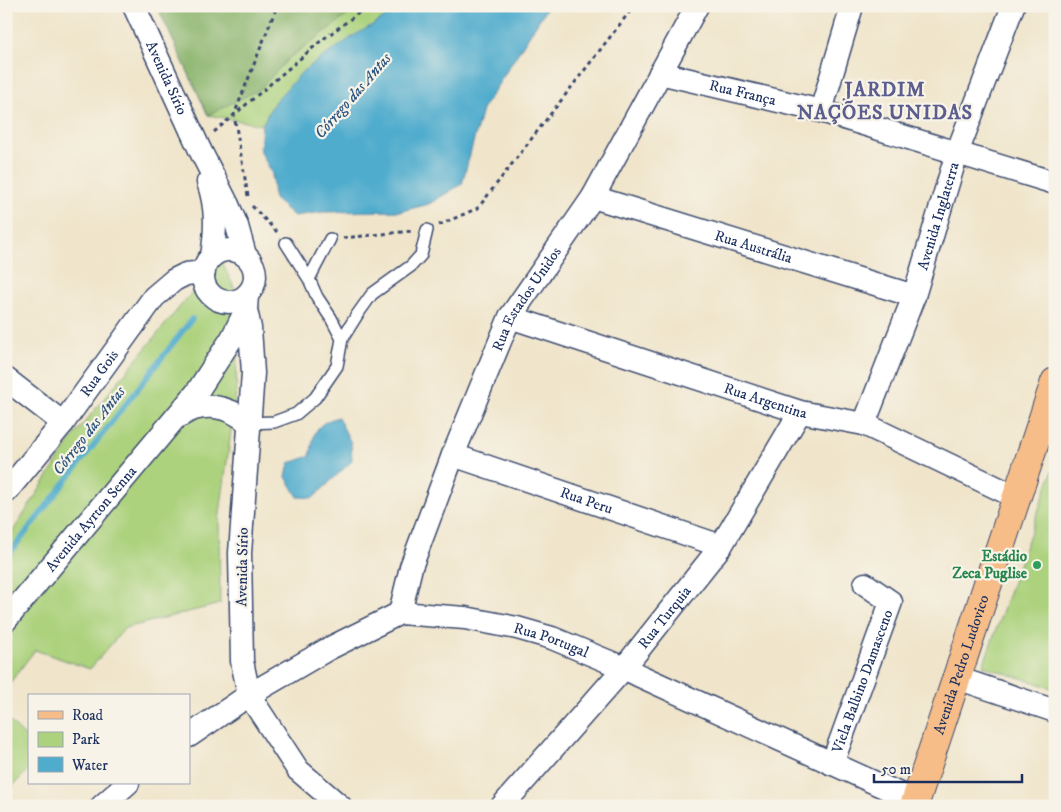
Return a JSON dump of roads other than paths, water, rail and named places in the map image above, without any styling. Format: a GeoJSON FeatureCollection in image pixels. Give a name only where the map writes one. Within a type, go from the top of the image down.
{"type":"FeatureCollection","features":[{"type":"Feature","properties":{"kind":"main road","name":"Avenida Pedro Ludovico"},"geometry":{"type":"LineString","coordinates":[[916,804],[1055,382]]}},
{"type":"Feature","properties":{"kind":"street","name":"Avenida Sírio"},"geometry":{"type":"LineString","coordinates":[[134,6],[232,212],[245,255]]}},
{"type":"Feature","properties":{"kind":"street","name":"Rua Estados Unidos"},"geometry":{"type":"LineString","coordinates":[[400,613],[411,567],[453,455],[510,317],[593,197],[696,6]]}},
{"type":"Feature","properties":{"kind":"street"},"geometry":{"type":"LineString","coordinates":[[821,110],[852,6]]}},
{"type":"Feature","properties":{"kind":"street","name":"Avenida Inglaterra"},"geometry":{"type":"LineString","coordinates":[[864,424],[914,296],[957,153],[1013,6]]}},
{"type":"Feature","properties":{"kind":"street","name":"Rua França"},"geometry":{"type":"LineString","coordinates":[[660,73],[821,110],[1055,183]]}},
{"type":"Feature","properties":{"kind":"street","name":"Avenida Sírio"},"geometry":{"type":"LineString","coordinates":[[200,148],[214,201],[216,231],[208,264]]}},
{"type":"Feature","properties":{"kind":"street","name":"Rua Austrália"},"geometry":{"type":"LineString","coordinates":[[593,197],[914,296]]}},
{"type":"Feature","properties":{"kind":"street"},"geometry":{"type":"LineString","coordinates":[[237,250],[245,255],[251,261],[255,279],[247,303],[240,300],[222,301],[214,297],[204,282],[208,264],[219,251],[237,250]]}},
{"type":"Feature","properties":{"kind":"street","name":"Rua Gois"},"geometry":{"type":"LineString","coordinates":[[6,492],[63,423],[154,297],[174,280],[208,264]]}},
{"type":"Feature","properties":{"kind":"street","name":"Avenida Sírio"},"geometry":{"type":"LineString","coordinates":[[247,303],[253,373],[240,553],[242,661],[249,695],[298,770],[340,806]]}},
{"type":"Feature","properties":{"kind":"street","name":"Avenida Ayrton Senna"},"geometry":{"type":"LineString","coordinates":[[6,620],[177,418],[216,365],[247,303]]}},
{"type":"Feature","properties":{"kind":"street","name":"Rua Argentina"},"geometry":{"type":"LineString","coordinates":[[510,317],[800,412],[864,424],[1016,497]]}},
{"type":"Feature","properties":{"kind":"street"},"geometry":{"type":"LineString","coordinates":[[6,379],[63,423]]}},
{"type":"Feature","properties":{"kind":"street","name":"Avenida Ayrton Senna"},"geometry":{"type":"LineString","coordinates":[[177,418],[195,408],[216,406],[228,409],[249,423]]}},
{"type":"Feature","properties":{"kind":"street","name":"Rua Turquia"},"geometry":{"type":"LineString","coordinates":[[502,806],[624,668],[721,546],[800,412]]}},
{"type":"Feature","properties":{"kind":"street","name":"Rua Peru"},"geometry":{"type":"LineString","coordinates":[[453,455],[721,546]]}},
{"type":"Feature","properties":{"kind":"street","name":"Viela Balbino Damasceno"},"geometry":{"type":"LineString","coordinates":[[832,764],[891,602],[865,584]]}},
{"type":"Feature","properties":{"kind":"street"},"geometry":{"type":"LineString","coordinates":[[190,735],[249,695],[328,649],[400,613]]}},
{"type":"Feature","properties":{"kind":"street","name":"Rua Portugal"},"geometry":{"type":"LineString","coordinates":[[400,613],[465,618],[517,628],[552,638],[624,668],[916,804]]}},
{"type":"Feature","properties":{"kind":"street"},"geometry":{"type":"LineString","coordinates":[[957,678],[1055,711]]}},
{"type":"Feature","properties":{"kind":"street"},"geometry":{"type":"LineString","coordinates":[[102,806],[127,784]]}},
{"type":"Feature","properties":{"kind":"lane"},"geometry":{"type":"LineString","coordinates":[[249,423],[274,422],[296,414],[315,398],[337,366],[342,339],[357,314],[372,294],[411,266],[421,255],[427,230]]}},
{"type":"Feature","properties":{"kind":"lane"},"geometry":{"type":"LineString","coordinates":[[309,279],[330,239]]}},
{"type":"Feature","properties":{"kind":"lane"},"geometry":{"type":"LineString","coordinates":[[286,243],[309,279],[317,298],[331,318],[342,339]]}},
{"type":"Feature","properties":{"kind":"water"},"geometry":{"type":"Polygon","coordinates":[[[405,6],[548,6],[482,110],[462,184],[429,204],[402,211],[323,212],[294,216],[274,199],[272,174],[260,150],[262,125],[275,101],[303,71],[355,35],[405,6]]]}},
{"type":"Feature","properties":{"kind":"water"},"geometry":{"type":"Polygon","coordinates":[[[338,417],[351,443],[352,461],[313,498],[298,497],[286,477],[289,463],[310,456],[316,431],[324,423],[338,417]]]}},
{"type":"Feature","properties":{"kind":"waterway","name":"Córrego das Antas"},"geometry":{"type":"LineString","coordinates":[[6,558],[192,319]]}},
{"type":"Feature","properties":{"kind":"place","name":"Estádio Zeca Puglise"},"geometry":{"type":"Point","coordinates":[1037,565]}},
{"type":"Feature","properties":{"kind":"district","name":"JARDIM NAÇÕES UNIDAS"},"geometry":{"type":"Point","coordinates":[885,100]}}]}
